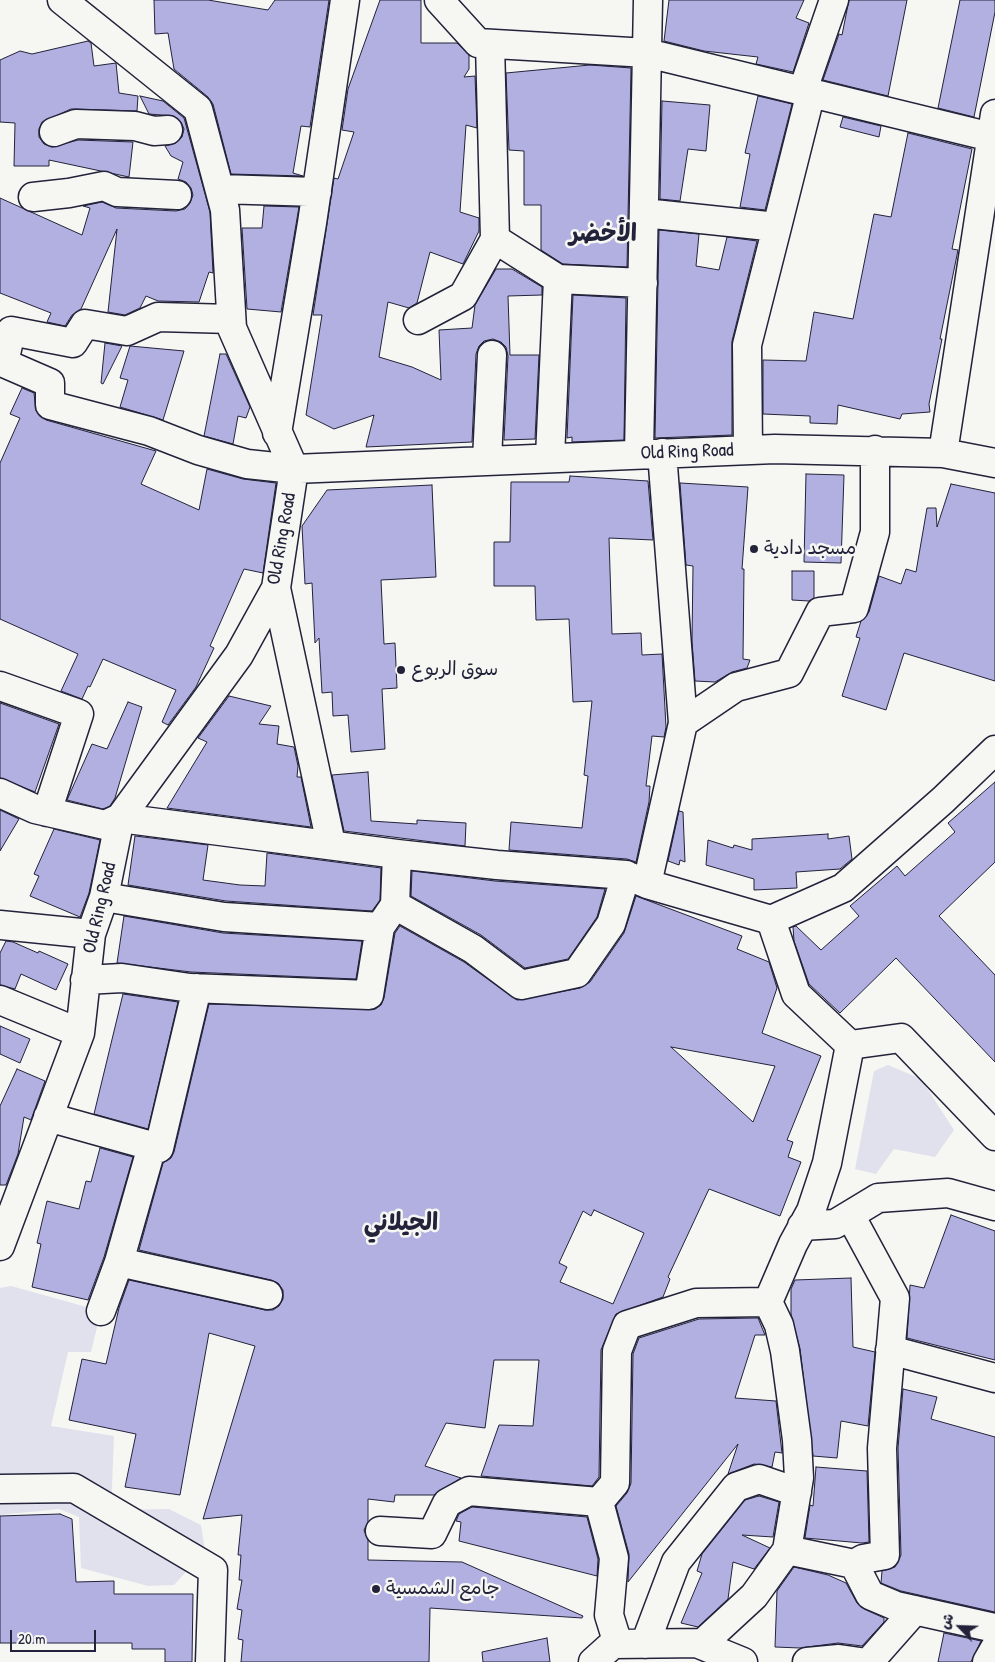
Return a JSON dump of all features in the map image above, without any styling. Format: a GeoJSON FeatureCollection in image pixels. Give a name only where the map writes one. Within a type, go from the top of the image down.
{"type":"FeatureCollection","features":[{"type":"Feature","properties":{"kind":"street"},"geometry":{"type":"LineString","coordinates":[[62,0],[198,109],[225,210],[232,328],[294,468]]}},
{"type":"Feature","properties":{"kind":"street"},"geometry":{"type":"LineString","coordinates":[[277,433],[317,192],[345,0]]}},
{"type":"Feature","properties":{"kind":"street"},"geometry":{"type":"LineString","coordinates":[[439,0],[478,43],[647,54],[807,91],[994,130],[943,452]]}},
{"type":"Feature","properties":{"kind":"street"},"geometry":{"type":"LineString","coordinates":[[395,905],[473,949],[521,985],[577,973],[611,924],[636,879],[683,723],[650,453],[643,283],[648,0]]}},
{"type":"Feature","properties":{"kind":"street"},"geometry":{"type":"LineString","coordinates":[[748,450],[747,345],[777,227],[807,91],[834,0]]}},
{"type":"Feature","properties":{"kind":"street"},"geometry":{"type":"LineString","coordinates":[[418,320],[463,296],[494,239],[490,44]]}},
{"type":"Feature","properties":{"kind":"street"},"geometry":{"type":"LineString","coordinates":[[54,132],[76,124],[135,126],[154,131],[168,130]]}},
{"type":"Feature","properties":{"kind":"street"},"geometry":{"type":"LineString","coordinates":[[33,197],[69,193],[104,186],[117,192],[177,195]]}},
{"type":"Feature","properties":{"kind":"street"},"geometry":{"type":"LineString","coordinates":[[220,189],[317,192]]}},
{"type":"Feature","properties":{"kind":"street"},"geometry":{"type":"LineString","coordinates":[[644,213],[777,227]]}},
{"type":"Feature","properties":{"kind":"street"},"geometry":{"type":"LineString","coordinates":[[494,239],[558,279],[643,283]]}},
{"type":"Feature","properties":{"kind":"street"},"geometry":{"type":"LineString","coordinates":[[550,457],[558,279]]}},
{"type":"Feature","properties":{"kind":"street"},"geometry":{"type":"LineString","coordinates":[[231,319],[158,317],[127,331],[85,324],[73,343],[11,330],[3,352],[4,363],[50,383],[50,405],[131,426],[198,450],[247,464],[294,468]]}},
{"type":"Feature","properties":{"kind":"street"},"geometry":{"type":"LineString","coordinates":[[488,460],[492,355]]}},
{"type":"Feature","properties":{"kind":"street","name":"Old Ring Road"},"geometry":{"type":"LineString","coordinates":[[0,1246],[80,1033],[91,934],[104,897],[120,818],[239,654],[276,588],[294,468],[748,450],[943,452],[995,463]]}},
{"type":"Feature","properties":{"kind":"street"},"geometry":{"type":"LineString","coordinates":[[683,723],[736,687],[789,673],[820,612],[854,608],[875,532],[874,450]]}},
{"type":"Feature","properties":{"kind":"street"},"geometry":{"type":"LineString","coordinates":[[276,588],[331,844]]}},
{"type":"Feature","properties":{"kind":"street"},"geometry":{"type":"LineString","coordinates":[[0,686],[79,714],[47,812]]}},
{"type":"Feature","properties":{"kind":"street"},"geometry":{"type":"LineString","coordinates":[[0,793],[35,809],[105,825],[120,818],[397,854],[636,879],[771,920],[843,888],[943,800],[995,750]]}},
{"type":"Feature","properties":{"kind":"street"},"geometry":{"type":"LineString","coordinates":[[85,980],[122,978],[197,988],[369,995],[380,927],[395,905],[397,854]]}},
{"type":"Feature","properties":{"kind":"street"},"geometry":{"type":"LineString","coordinates":[[104,897],[224,917],[380,927]]}},
{"type":"Feature","properties":{"kind":"street"},"geometry":{"type":"LineString","coordinates":[[771,920],[796,994],[850,1045]]}},
{"type":"Feature","properties":{"kind":"street"},"geometry":{"type":"LineString","coordinates":[[0,925],[91,934]]}},
{"type":"Feature","properties":{"kind":"street"},"geometry":{"type":"LineString","coordinates":[[101,1311],[119,1262],[155,1147],[197,988]]}},
{"type":"Feature","properties":{"kind":"street"},"geometry":{"type":"LineString","coordinates":[[0,1000],[80,1033]]}},
{"type":"Feature","properties":{"kind":"street"},"geometry":{"type":"LineString","coordinates":[[850,1045],[901,1038],[995,1136]]}},
{"type":"Feature","properties":{"kind":"street"},"geometry":{"type":"LineString","coordinates":[[688,1650],[703,1643],[754,1596],[787,1550],[799,1478],[797,1440],[785,1351],[779,1325],[768,1302],[810,1211],[827,1163],[850,1045]]}},
{"type":"Feature","properties":{"kind":"street"},"geometry":{"type":"LineString","coordinates":[[48,1117],[155,1147]]}},
{"type":"Feature","properties":{"kind":"street"},"geometry":{"type":"LineString","coordinates":[[802,1226],[835,1224],[878,1198],[948,1193],[995,1206]]}},
{"type":"Feature","properties":{"kind":"street"},"geometry":{"type":"LineString","coordinates":[[787,1550],[854,1564],[863,1559],[885,1555],[882,1448],[895,1298],[850,1215]]}},
{"type":"Feature","properties":{"kind":"street"},"geometry":{"type":"LineString","coordinates":[[119,1262],[268,1295]]}},
{"type":"Feature","properties":{"kind":"street"},"geometry":{"type":"LineString","coordinates":[[600,1502],[615,1483],[617,1351],[627,1325],[696,1303],[768,1302]]}},
{"type":"Feature","properties":{"kind":"street"},"geometry":{"type":"LineString","coordinates":[[890,1350],[995,1378]]}},
{"type":"Feature","properties":{"kind":"street"},"geometry":{"type":"LineString","coordinates":[[645,1644],[676,1562],[736,1487],[759,1479],[797,1492]]}},
{"type":"Feature","properties":{"kind":"street"},"geometry":{"type":"LineString","coordinates":[[0,1489],[74,1488],[213,1570],[210,1662]]}},
{"type":"Feature","properties":{"kind":"street"},"geometry":{"type":"LineString","coordinates":[[380,1531],[432,1534],[447,1503],[469,1491],[600,1502]]}},
{"type":"Feature","properties":{"kind":"street"},"geometry":{"type":"LineString","coordinates":[[600,1502],[614,1558],[609,1616],[618,1644]]}},
{"type":"Feature","properties":{"kind":"street"},"geometry":{"type":"LineString","coordinates":[[854,1564],[870,1595],[896,1606],[995,1628]]}},
{"type":"Feature","properties":{"kind":"street"},"geometry":{"type":"LineString","coordinates":[[869,1662],[915,1610]]}},
{"type":"Feature","properties":{"kind":"street"},"geometry":{"type":"LineString","coordinates":[[595,1661],[613,1644],[645,1644],[688,1650],[743,1662]]}},
{"type":"Feature","properties":{"kind":"street"},"geometry":{"type":"LineString","coordinates":[[986,1662],[995,1648]]}},
{"type":"Feature","properties":{"kind":"street"},"geometry":{"type":"LineString","coordinates":[[807,1662],[838,1659],[860,1662]]}},
{"type":"Feature","properties":{"kind":"shaded area"},"geometry":{"type":"Polygon","coordinates":[[[888,1065],[921,1079],[954,1130],[935,1157],[894,1149],[876,1174],[855,1169],[874,1071],[888,1065]]]}},
{"type":"Feature","properties":{"kind":"shaded area"},"geometry":{"type":"Polygon","coordinates":[[[11,1286],[101,1311],[91,1352],[68,1352],[51,1426],[114,1436],[111,1510],[169,1509],[201,1525],[205,1551],[174,1585],[148,1586],[81,1568],[79,1517],[59,1509],[0,1515],[0,1288],[11,1286]]]}},
{"type":"Feature","properties":{"kind":"building"},"geometry":{"type":"Polygon","coordinates":[[[154,0],[208,0],[268,10],[275,0],[329,0],[310,127],[301,126],[293,173],[303,176],[231,174],[213,104],[208,97],[174,69],[168,33],[155,34],[154,0]]]}},
{"type":"Feature","properties":{"kind":"building"},"geometry":{"type":"Polygon","coordinates":[[[380,0],[421,0],[421,43],[457,43],[469,55],[469,69],[464,77],[475,76],[477,128],[466,125],[460,212],[479,218],[479,231],[463,264],[430,252],[417,303],[409,308],[388,302],[379,357],[412,367],[441,380],[439,330],[472,328],[475,305],[496,269],[512,269],[542,287],[542,295],[508,296],[510,355],[539,355],[535,439],[504,440],[508,356],[506,347],[501,342],[493,339],[484,341],[479,346],[476,354],[472,442],[366,447],[374,415],[334,429],[306,415],[322,315],[313,315],[334,178],[338,179],[354,132],[342,130],[348,89],[380,0]]]}},
{"type":"Feature","properties":{"kind":"building"},"geometry":{"type":"Polygon","coordinates":[[[669,0],[804,0],[796,18],[809,23],[793,72],[756,64],[758,57],[704,51],[664,41],[669,0]]]}},
{"type":"Feature","properties":{"kind":"building"},"geometry":{"type":"Polygon","coordinates":[[[849,0],[907,0],[888,96],[823,80],[839,34],[842,35],[849,0]]]}},
{"type":"Feature","properties":{"kind":"building"},"geometry":{"type":"Polygon","coordinates":[[[960,0],[995,0],[995,12],[974,117],[938,108],[960,0]]]}},
{"type":"Feature","properties":{"kind":"building"},"geometry":{"type":"Polygon","coordinates":[[[88,41],[91,43],[94,66],[116,63],[119,93],[138,96],[137,111],[71,109],[42,122],[39,129],[39,137],[44,144],[52,147],[78,140],[133,142],[129,177],[49,160],[49,166],[14,166],[15,123],[0,122],[0,60],[20,51],[32,54],[88,41]]]}},
{"type":"Feature","properties":{"kind":"building"},"geometry":{"type":"Polygon","coordinates":[[[590,65],[631,68],[627,267],[563,264],[541,250],[541,205],[524,205],[524,151],[509,150],[506,73],[590,65]]]}},
{"type":"Feature","properties":{"kind":"building"},"geometry":{"type":"Polygon","coordinates":[[[140,96],[163,101],[184,118],[210,212],[213,273],[209,272],[199,302],[158,301],[146,296],[140,308],[125,315],[108,312],[117,229],[81,309],[72,315],[65,326],[47,322],[51,313],[0,293],[0,198],[82,235],[90,208],[83,206],[102,202],[116,208],[176,211],[185,209],[193,195],[191,188],[186,182],[178,179],[183,162],[171,156],[165,146],[176,143],[182,137],[184,129],[181,122],[174,116],[149,114],[140,96]]]}},
{"type":"Feature","properties":{"kind":"building"},"geometry":{"type":"Polygon","coordinates":[[[758,96],[792,104],[765,210],[740,207],[750,154],[745,153],[758,96]]]}},
{"type":"Feature","properties":{"kind":"building"},"geometry":{"type":"Polygon","coordinates":[[[662,101],[710,105],[706,151],[688,149],[680,201],[660,199],[662,101]]]}},
{"type":"Feature","properties":{"kind":"building"},"geometry":{"type":"Polygon","coordinates":[[[843,117],[881,126],[879,137],[840,127],[843,117]]]}},
{"type":"Feature","properties":{"kind":"building"},"geometry":{"type":"Polygon","coordinates":[[[908,133],[972,149],[952,249],[958,250],[940,339],[942,339],[929,404],[930,412],[902,414],[900,419],[838,405],[837,424],[810,423],[810,416],[763,414],[763,360],[806,361],[814,312],[853,319],[874,214],[891,217],[908,133]]]}},
{"type":"Feature","properties":{"kind":"building"},"geometry":{"type":"Polygon","coordinates":[[[264,206],[299,207],[281,312],[247,309],[242,228],[262,228],[264,206]]]}},
{"type":"Feature","properties":{"kind":"building"},"geometry":{"type":"Polygon","coordinates":[[[659,230],[699,234],[696,266],[719,270],[727,237],[757,241],[732,341],[732,435],[655,438],[659,230]]]}},
{"type":"Feature","properties":{"kind":"building"},"geometry":{"type":"Polygon","coordinates":[[[573,295],[626,298],[624,440],[572,442],[572,437],[567,438],[573,295]]]}},
{"type":"Feature","properties":{"kind":"building"},"geometry":{"type":"Polygon","coordinates":[[[105,343],[122,346],[103,384],[101,383],[105,343]]]}},
{"type":"Feature","properties":{"kind":"building"},"geometry":{"type":"Polygon","coordinates":[[[130,346],[184,351],[163,420],[120,407],[128,380],[120,378],[130,346]]]}},
{"type":"Feature","properties":{"kind":"building"},"geometry":{"type":"Polygon","coordinates":[[[220,354],[226,354],[250,407],[246,418],[238,416],[233,444],[204,436],[220,354]]]}},
{"type":"Feature","properties":{"kind":"building"},"geometry":{"type":"Polygon","coordinates":[[[22,388],[34,393],[36,411],[46,420],[156,451],[141,484],[199,510],[207,469],[243,479],[276,483],[263,573],[244,569],[210,646],[214,648],[196,687],[168,725],[162,722],[176,690],[103,659],[90,687],[88,686],[82,699],[61,691],[78,654],[0,619],[0,463],[20,418],[10,414],[22,388]]]}},
{"type":"Feature","properties":{"kind":"building"},"geometry":{"type":"Polygon","coordinates":[[[806,474],[844,475],[841,563],[804,562],[806,474]]]}},
{"type":"Feature","properties":{"kind":"building"},"geometry":{"type":"Polygon","coordinates":[[[570,476],[648,481],[653,540],[609,538],[612,634],[641,633],[642,655],[662,654],[666,727],[664,737],[652,736],[646,786],[650,786],[649,802],[636,862],[627,859],[509,850],[511,822],[582,828],[588,776],[584,775],[592,701],[573,702],[569,619],[536,620],[535,586],[494,586],[494,542],[510,542],[511,482],[569,482],[570,476]]]}},
{"type":"Feature","properties":{"kind":"building"},"geometry":{"type":"Polygon","coordinates":[[[680,483],[748,487],[742,569],[744,569],[743,659],[750,660],[747,668],[732,672],[715,682],[695,681],[692,641],[693,566],[686,565],[680,483]]]}},
{"type":"Feature","properties":{"kind":"building"},"geometry":{"type":"Polygon","coordinates":[[[951,484],[995,493],[995,681],[904,653],[886,710],[842,696],[860,638],[856,637],[861,621],[869,612],[879,576],[901,584],[906,569],[916,572],[927,508],[936,508],[937,527],[951,484]]]}},
{"type":"Feature","properties":{"kind":"building"},"geometry":{"type":"Polygon","coordinates":[[[432,485],[436,577],[381,580],[384,644],[395,643],[397,688],[382,689],[385,749],[351,752],[348,715],[333,716],[332,692],[322,693],[319,638],[315,643],[312,583],[305,584],[302,526],[327,490],[432,485]]]}},
{"type":"Feature","properties":{"kind":"building"},"geometry":{"type":"Polygon","coordinates":[[[792,571],[814,571],[814,598],[809,601],[792,600],[792,571]]]}},
{"type":"Feature","properties":{"kind":"building"},"geometry":{"type":"Polygon","coordinates":[[[229,696],[271,706],[259,724],[279,726],[277,744],[294,747],[298,766],[297,777],[301,777],[311,827],[167,808],[207,742],[198,738],[229,696]]]}},
{"type":"Feature","properties":{"kind":"building"},"geometry":{"type":"Polygon","coordinates":[[[128,702],[142,707],[115,798],[110,806],[103,809],[67,800],[92,744],[107,749],[128,702]]]}},
{"type":"Feature","properties":{"kind":"building"},"geometry":{"type":"Polygon","coordinates":[[[0,703],[59,724],[35,792],[0,778],[0,703]]]}},
{"type":"Feature","properties":{"kind":"building"},"geometry":{"type":"Polygon","coordinates":[[[368,772],[371,821],[417,824],[417,820],[466,823],[465,846],[344,831],[332,775],[368,772]]]}},
{"type":"Feature","properties":{"kind":"building"},"geometry":{"type":"Polygon","coordinates":[[[995,782],[995,862],[939,916],[995,975],[995,1062],[896,958],[840,1013],[809,984],[794,941],[793,927],[796,926],[821,950],[859,916],[850,906],[897,866],[905,876],[955,832],[948,823],[995,782]]]}},
{"type":"Feature","properties":{"kind":"building"},"geometry":{"type":"Polygon","coordinates":[[[0,810],[19,819],[0,851],[0,810]]]}},
{"type":"Feature","properties":{"kind":"building"},"geometry":{"type":"Polygon","coordinates":[[[679,811],[683,812],[685,862],[680,860],[679,865],[668,861],[679,811]]]}},
{"type":"Feature","properties":{"kind":"building"},"geometry":{"type":"Polygon","coordinates":[[[54,829],[100,840],[89,893],[80,917],[30,896],[39,876],[34,874],[54,829]]]}},
{"type":"Feature","properties":{"kind":"building"},"geometry":{"type":"Polygon","coordinates":[[[828,834],[828,839],[849,836],[852,859],[840,869],[796,872],[797,888],[754,890],[754,879],[706,865],[708,840],[733,848],[734,845],[752,850],[752,839],[828,834]]]}},
{"type":"Feature","properties":{"kind":"building"},"geometry":{"type":"Polygon","coordinates":[[[135,836],[208,845],[203,880],[240,885],[265,886],[267,853],[381,868],[380,900],[372,911],[226,901],[128,885],[135,836]]]}},
{"type":"Feature","properties":{"kind":"building"},"geometry":{"type":"Polygon","coordinates":[[[412,871],[495,881],[605,889],[597,917],[568,959],[525,968],[481,935],[411,896],[412,871]]]}},
{"type":"Feature","properties":{"kind":"building"},"geometry":{"type":"Polygon","coordinates":[[[636,896],[742,936],[737,949],[769,962],[777,988],[762,1033],[821,1056],[787,1140],[793,1142],[788,1157],[801,1162],[780,1216],[709,1189],[668,1277],[670,1279],[663,1297],[616,1314],[601,1350],[599,1477],[592,1486],[481,1476],[499,1425],[533,1426],[539,1360],[494,1360],[485,1428],[446,1423],[425,1466],[461,1478],[434,1495],[395,1495],[394,1502],[368,1499],[368,1522],[364,1530],[368,1540],[368,1560],[462,1562],[583,1616],[582,1618],[430,1608],[429,1662],[241,1662],[243,1640],[238,1639],[242,1610],[237,1609],[242,1580],[239,1580],[241,1555],[238,1555],[242,1515],[203,1519],[255,1346],[209,1333],[180,1495],[125,1487],[136,1434],[69,1420],[82,1359],[106,1364],[119,1308],[129,1280],[265,1310],[273,1310],[279,1306],[283,1299],[283,1290],[278,1283],[271,1280],[139,1250],[163,1163],[171,1158],[174,1152],[209,1004],[375,1009],[381,1005],[384,998],[395,933],[400,926],[464,962],[517,1000],[580,988],[590,982],[624,933],[636,896]],[[671,1047],[753,1122],[775,1066],[671,1047]],[[594,1210],[591,1216],[583,1211],[559,1263],[567,1267],[560,1282],[613,1304],[644,1233],[594,1210]]]}},
{"type":"Feature","properties":{"kind":"building"},"geometry":{"type":"Polygon","coordinates":[[[124,916],[223,933],[362,941],[356,979],[191,972],[117,963],[124,916]]]}},
{"type":"Feature","properties":{"kind":"building"},"geometry":{"type":"Polygon","coordinates":[[[6,941],[13,942],[38,953],[39,951],[68,964],[56,990],[21,974],[15,989],[0,985],[0,953],[6,941]]]}},
{"type":"Feature","properties":{"kind":"building"},"geometry":{"type":"Polygon","coordinates":[[[123,994],[178,1002],[148,1129],[94,1114],[123,994]]]}},
{"type":"Feature","properties":{"kind":"building"},"geometry":{"type":"Polygon","coordinates":[[[0,1026],[30,1039],[20,1063],[0,1054],[0,1026]]]}},
{"type":"Feature","properties":{"kind":"building"},"geometry":{"type":"Polygon","coordinates":[[[17,1069],[45,1081],[31,1120],[24,1117],[18,1154],[6,1185],[0,1185],[0,1106],[17,1069]]]}},
{"type":"Feature","properties":{"kind":"building"},"geometry":{"type":"Polygon","coordinates":[[[100,1148],[133,1157],[104,1257],[88,1300],[32,1287],[41,1244],[37,1243],[47,1201],[79,1209],[86,1181],[91,1182],[100,1148]]]}},
{"type":"Feature","properties":{"kind":"building"},"geometry":{"type":"Polygon","coordinates":[[[951,1215],[995,1231],[995,1360],[907,1338],[910,1285],[924,1288],[951,1215]]]}},
{"type":"Feature","properties":{"kind":"building"},"geometry":{"type":"Polygon","coordinates":[[[851,1278],[853,1347],[875,1352],[868,1426],[841,1421],[837,1458],[813,1456],[800,1349],[791,1314],[791,1289],[795,1280],[851,1278]]]}},
{"type":"Feature","properties":{"kind":"building"},"geometry":{"type":"Polygon","coordinates":[[[758,1318],[765,1335],[755,1335],[735,1398],[776,1401],[782,1453],[775,1452],[772,1467],[754,1464],[728,1474],[738,1444],[628,1582],[629,1554],[616,1506],[627,1493],[631,1483],[633,1354],[639,1338],[699,1319],[758,1318]]]}},
{"type":"Feature","properties":{"kind":"building"},"geometry":{"type":"Polygon","coordinates":[[[903,1389],[937,1397],[931,1419],[995,1437],[995,1612],[901,1591],[881,1583],[882,1571],[895,1567],[901,1555],[898,1448],[903,1389]]]}},
{"type":"Feature","properties":{"kind":"building"},"geometry":{"type":"Polygon","coordinates":[[[816,1467],[867,1471],[869,1542],[805,1538],[810,1505],[813,1506],[816,1467]]]}},
{"type":"Feature","properties":{"kind":"building"},"geometry":{"type":"Polygon","coordinates":[[[759,1496],[779,1502],[773,1537],[742,1535],[770,1548],[754,1569],[733,1562],[728,1599],[698,1627],[681,1623],[702,1573],[697,1571],[702,1554],[745,1500],[759,1496]]]}},
{"type":"Feature","properties":{"kind":"building"},"geometry":{"type":"Polygon","coordinates":[[[472,1507],[587,1517],[598,1559],[597,1576],[459,1541],[461,1522],[456,1521],[459,1514],[472,1507]]]}},
{"type":"Feature","properties":{"kind":"building"},"geometry":{"type":"Polygon","coordinates":[[[60,1514],[72,1519],[76,1582],[114,1581],[114,1594],[193,1594],[192,1662],[165,1662],[165,1649],[132,1649],[132,1643],[0,1643],[0,1516],[60,1514]]]}},
{"type":"Feature","properties":{"kind":"building"},"geometry":{"type":"Polygon","coordinates":[[[794,1567],[828,1575],[846,1583],[857,1603],[864,1609],[884,1618],[884,1622],[862,1646],[838,1643],[800,1648],[775,1647],[777,1591],[794,1567]]]}},
{"type":"Feature","properties":{"kind":"building"},"geometry":{"type":"Polygon","coordinates":[[[944,1633],[981,1641],[971,1662],[938,1662],[944,1633]]]}},
{"type":"Feature","properties":{"kind":"building"},"geometry":{"type":"Polygon","coordinates":[[[547,1638],[550,1662],[483,1662],[482,1652],[547,1638]]]}},
{"type":"Feature","properties":{"kind":"place","name":"مسجد دادية"},"geometry":{"type":"Point","coordinates":[754,549]}},
{"type":"Feature","properties":{"kind":"place","name":"سوق الربوع"},"geometry":{"type":"Point","coordinates":[401,670]}},
{"type":"Feature","properties":{"kind":"place","name":"جامع الشمسية"},"geometry":{"type":"Point","coordinates":[376,1589]}},
{"type":"Feature","properties":{"kind":"district","name":"الأخضر"},"geometry":{"type":"Point","coordinates":[603,235]}},
{"type":"Feature","properties":{"kind":"district","name":"الجيلاني"},"geometry":{"type":"Point","coordinates":[401,1224]}}]}
